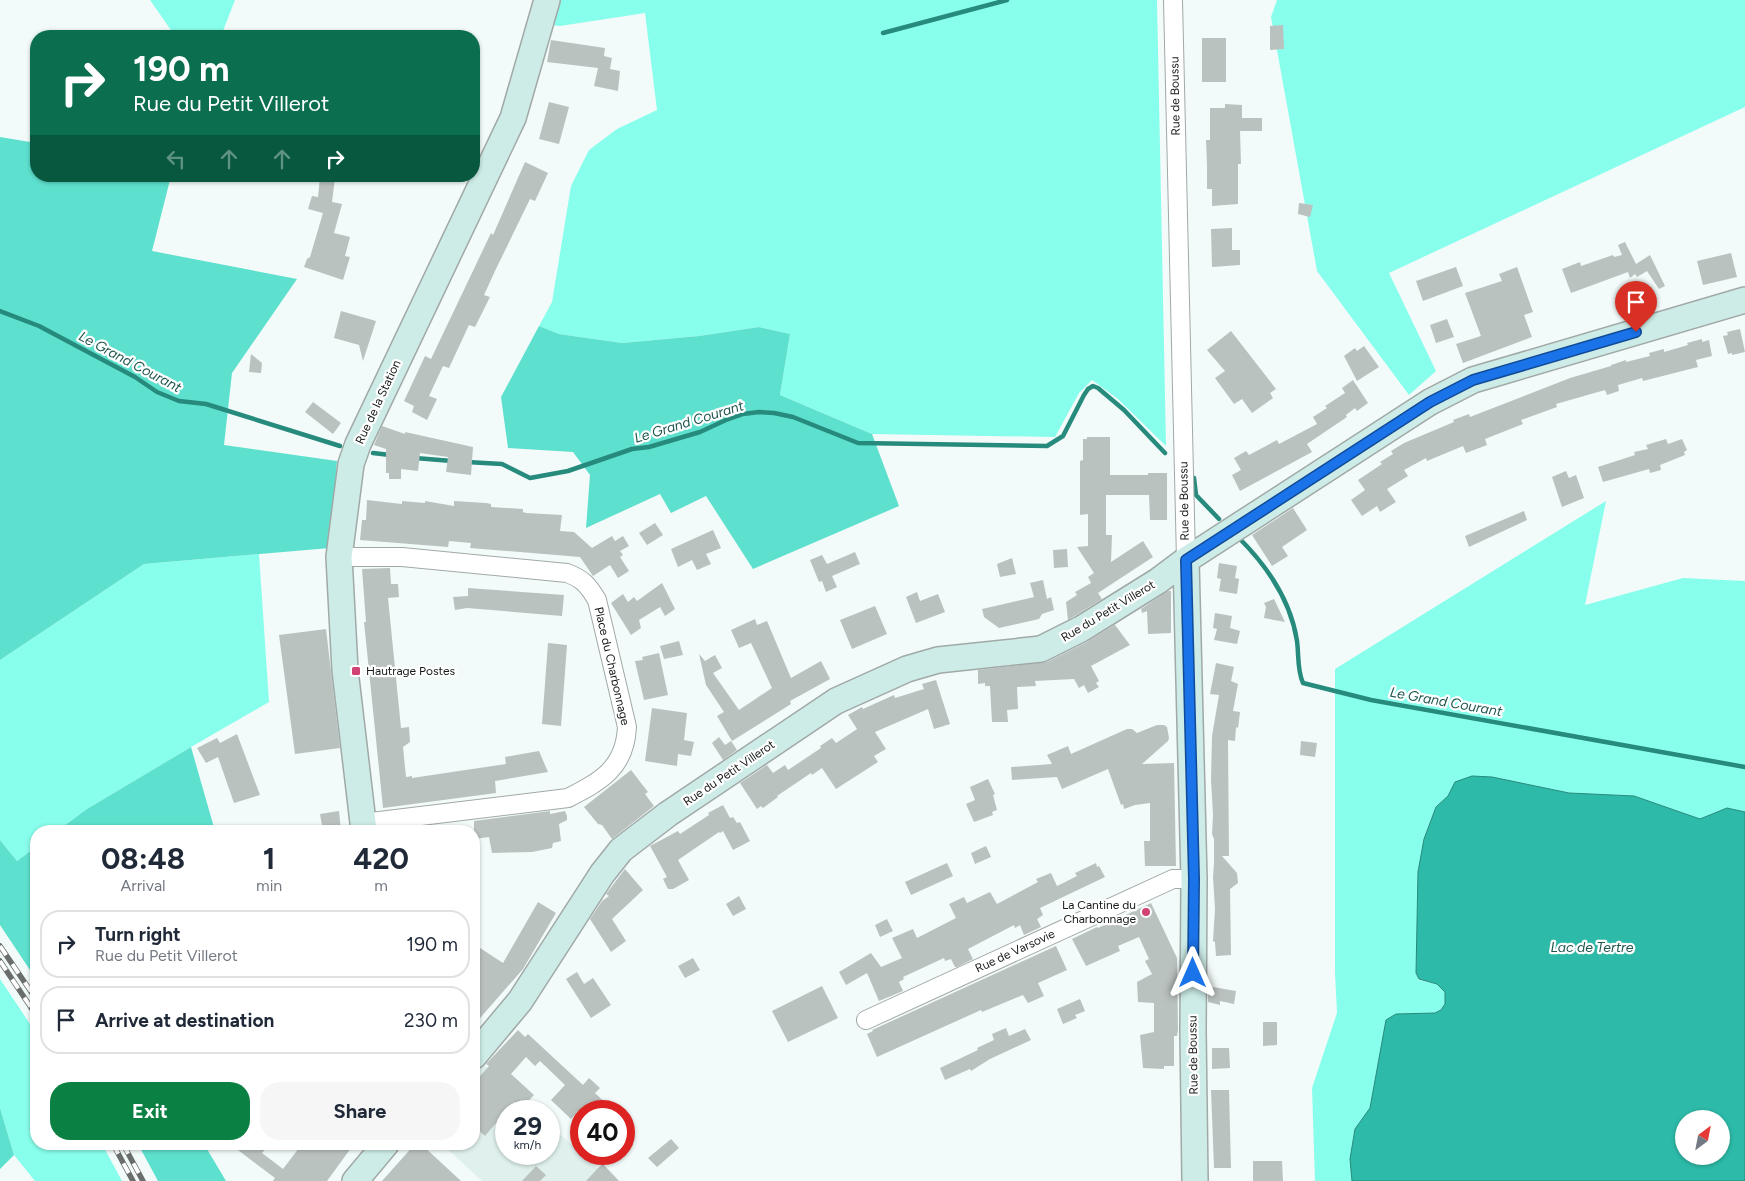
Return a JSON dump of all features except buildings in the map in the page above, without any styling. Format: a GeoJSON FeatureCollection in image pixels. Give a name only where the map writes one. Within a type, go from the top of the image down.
{"type":"FeatureCollection","features":[{"type":"Feature","properties":{"kind":"street","name":"Rue de la Station"},"geometry":{"type":"LineString","coordinates":[[364,825],[345,670],[339,557],[351,464],[358,444],[513,118],[547,0]]}},
{"type":"Feature","properties":{"kind":"street","name":"Rue de Boussu"},"geometry":{"type":"LineString","coordinates":[[1173,0],[1194,879],[1195,1181]]}},
{"type":"Feature","properties":{"kind":"street","name":"Rue du Petit Villerot"},"geometry":{"type":"LineString","coordinates":[[480,1049],[520,1001],[602,874],[621,850],[668,814],[836,701],[907,669],[938,660],[1041,649],[1082,629],[1430,402],[1473,380],[1745,300]]}},
{"type":"Feature","properties":{"kind":"street","name":"Place du Charbonnage"},"geometry":{"type":"LineString","coordinates":[[339,557],[402,557],[567,573],[579,577],[590,588],[597,600],[627,727],[626,741],[613,770],[593,785],[568,798],[378,825]]}},
{"type":"Feature","properties":{"kind":"street","name":"Rue de Varsovie"},"geometry":{"type":"LineString","coordinates":[[866,1020],[1173,879],[1194,879]]}},
{"type":"Feature","properties":{"kind":"street"},"geometry":{"type":"LineString","coordinates":[[355,1181],[380,1150]]}},
{"type":"Feature","properties":{"kind":"shaded area"},"geometry":{"type":"Polygon","coordinates":[[[150,0],[235,0],[223,30],[171,30],[150,0]]]}},
{"type":"Feature","properties":{"kind":"shaded area"},"geometry":{"type":"Polygon","coordinates":[[[556,0],[1157,0],[1166,446],[1118,399],[1092,380],[1079,393],[1055,437],[872,434],[780,395],[790,334],[759,327],[699,336],[622,343],[559,334],[539,326],[552,302],[571,186],[589,150],[617,129],[657,110],[645,13],[560,26],[549,25],[556,0]]]}},
{"type":"Feature","properties":{"kind":"shaded area"},"geometry":{"type":"Polygon","coordinates":[[[1277,0],[1745,0],[1745,107],[1389,273],[1436,371],[1409,395],[1317,271],[1271,17],[1277,0]]]}},
{"type":"Feature","properties":{"kind":"shaded area"},"geometry":{"type":"Polygon","coordinates":[[[0,137],[30,142],[30,182],[169,182],[152,251],[297,279],[232,373],[224,445],[337,461],[330,548],[144,564],[0,660],[0,137]]]}},
{"type":"Feature","properties":{"kind":"shaded area"},"geometry":{"type":"Polygon","coordinates":[[[539,326],[559,334],[622,343],[699,336],[759,327],[790,334],[780,395],[872,434],[899,506],[753,569],[706,496],[671,513],[660,494],[586,528],[590,475],[573,452],[508,448],[501,397],[539,326]]]}},
{"type":"Feature","properties":{"kind":"shaded area"},"geometry":{"type":"Polygon","coordinates":[[[1606,501],[1585,605],[1683,578],[1745,581],[1745,812],[1727,808],[1700,819],[1634,796],[1569,793],[1492,777],[1456,782],[1448,796],[1436,807],[1424,839],[1418,873],[1416,973],[1419,980],[1437,984],[1445,992],[1445,1004],[1441,1010],[1435,1013],[1396,1014],[1386,1021],[1370,1108],[1355,1129],[1350,1159],[1352,1181],[1315,1181],[1312,1088],[1337,1013],[1335,972],[1335,669],[1606,501]]]}},
{"type":"Feature","properties":{"kind":"shaded area"},"geometry":{"type":"Polygon","coordinates":[[[259,554],[269,702],[87,809],[65,825],[30,825],[30,851],[17,861],[0,840],[0,660],[144,564],[259,554]]]}},
{"type":"Feature","properties":{"kind":"shaded area"},"geometry":{"type":"Polygon","coordinates":[[[191,747],[213,825],[65,825],[87,809],[191,747]]]}},
{"type":"Feature","properties":{"kind":"shaded area"},"geometry":{"type":"Polygon","coordinates":[[[0,840],[17,861],[30,851],[30,970],[0,925],[0,840]]]}},
{"type":"Feature","properties":{"kind":"shaded area"},"geometry":{"type":"Polygon","coordinates":[[[0,979],[30,1024],[30,1150],[105,1150],[122,1181],[35,1181],[14,1155],[0,1108],[0,979]]]}},
{"type":"Feature","properties":{"kind":"shaded area"},"geometry":{"type":"Polygon","coordinates":[[[483,1064],[523,1100],[495,1100],[495,1165],[560,1165],[560,1134],[570,1143],[570,1165],[594,1165],[611,1181],[482,1181],[448,1150],[480,1150],[480,1068],[483,1064]]]}},
{"type":"Feature","properties":{"kind":"shaded area"},"geometry":{"type":"Polygon","coordinates":[[[0,1108],[14,1155],[0,1169],[0,1108]]]}},
{"type":"Feature","properties":{"kind":"shaded area"},"geometry":{"type":"Polygon","coordinates":[[[141,1150],[208,1150],[226,1181],[158,1181],[141,1150]]]}},
{"type":"Feature","properties":{"kind":"water","name":"Lac de Tertre"},"geometry":{"type":"Polygon","coordinates":[[[1472,776],[1492,777],[1569,793],[1634,796],[1700,819],[1727,808],[1745,812],[1745,1181],[1352,1181],[1350,1159],[1355,1129],[1370,1108],[1386,1020],[1396,1014],[1435,1013],[1441,1010],[1445,1004],[1445,992],[1437,984],[1419,979],[1416,973],[1418,872],[1424,839],[1436,807],[1448,796],[1455,782],[1472,776]]]}},
{"type":"Feature","properties":{"kind":"waterway"},"geometry":{"type":"LineString","coordinates":[[883,33],[1007,0]]}},
{"type":"Feature","properties":{"kind":"waterway","name":"Le Grand Courant"},"geometry":{"type":"LineString","coordinates":[[0,311],[39,326],[135,377],[157,392],[179,401],[206,404],[340,446]]}},
{"type":"Feature","properties":{"kind":"waterway","name":"Le Grand Courant"},"geometry":{"type":"LineString","coordinates":[[467,462],[502,464],[530,478],[568,471],[632,449],[649,447],[700,432],[743,414],[759,412],[793,417],[858,443],[1047,446],[1063,436],[1084,395],[1093,386],[1124,410],[1165,453]]}},
{"type":"Feature","properties":{"kind":"waterway","name":"Le Grand Courant"},"geometry":{"type":"LineString","coordinates":[[373,453],[390,455]]}},
{"type":"Feature","properties":{"kind":"waterway","name":"Le Grand Courant"},"geometry":{"type":"LineString","coordinates":[[415,458],[452,461]]}},
{"type":"Feature","properties":{"kind":"waterway"},"geometry":{"type":"LineString","coordinates":[[1194,478],[1196,495],[1219,519]]}},
{"type":"Feature","properties":{"kind":"waterway","name":"Le Grand Courant"},"geometry":{"type":"LineString","coordinates":[[1239,538],[1268,573],[1289,612],[1297,641],[1299,668],[1303,683],[1371,700],[1745,767]]}},
{"type":"Feature","properties":{"kind":"railway"},"geometry":{"type":"LineString","coordinates":[[0,946],[30,990]]}},
{"type":"Feature","properties":{"kind":"railway"},"geometry":{"type":"LineString","coordinates":[[0,961],[30,1006]]}},
{"type":"Feature","properties":{"kind":"railway"},"geometry":{"type":"LineString","coordinates":[[116,1150],[133,1181]]}},
{"type":"Feature","properties":{"kind":"railway"},"geometry":{"type":"LineString","coordinates":[[126,1150],[143,1181]]}},
{"type":"Feature","properties":{"kind":"place","name":"Hautrage Postes"},"geometry":{"type":"Point","coordinates":[356,671]}},
{"type":"Feature","properties":{"kind":"place","name":"La Cantine du Charbonnage"},"geometry":{"type":"Point","coordinates":[1146,912]}},
{"type":"Feature","properties":{"kind":"route"},"geometry":{"type":"LineString","coordinates":[[1193,973],[1194,879],[1186,560],[1430,402],[1473,380],[1636,332]]}}]}
